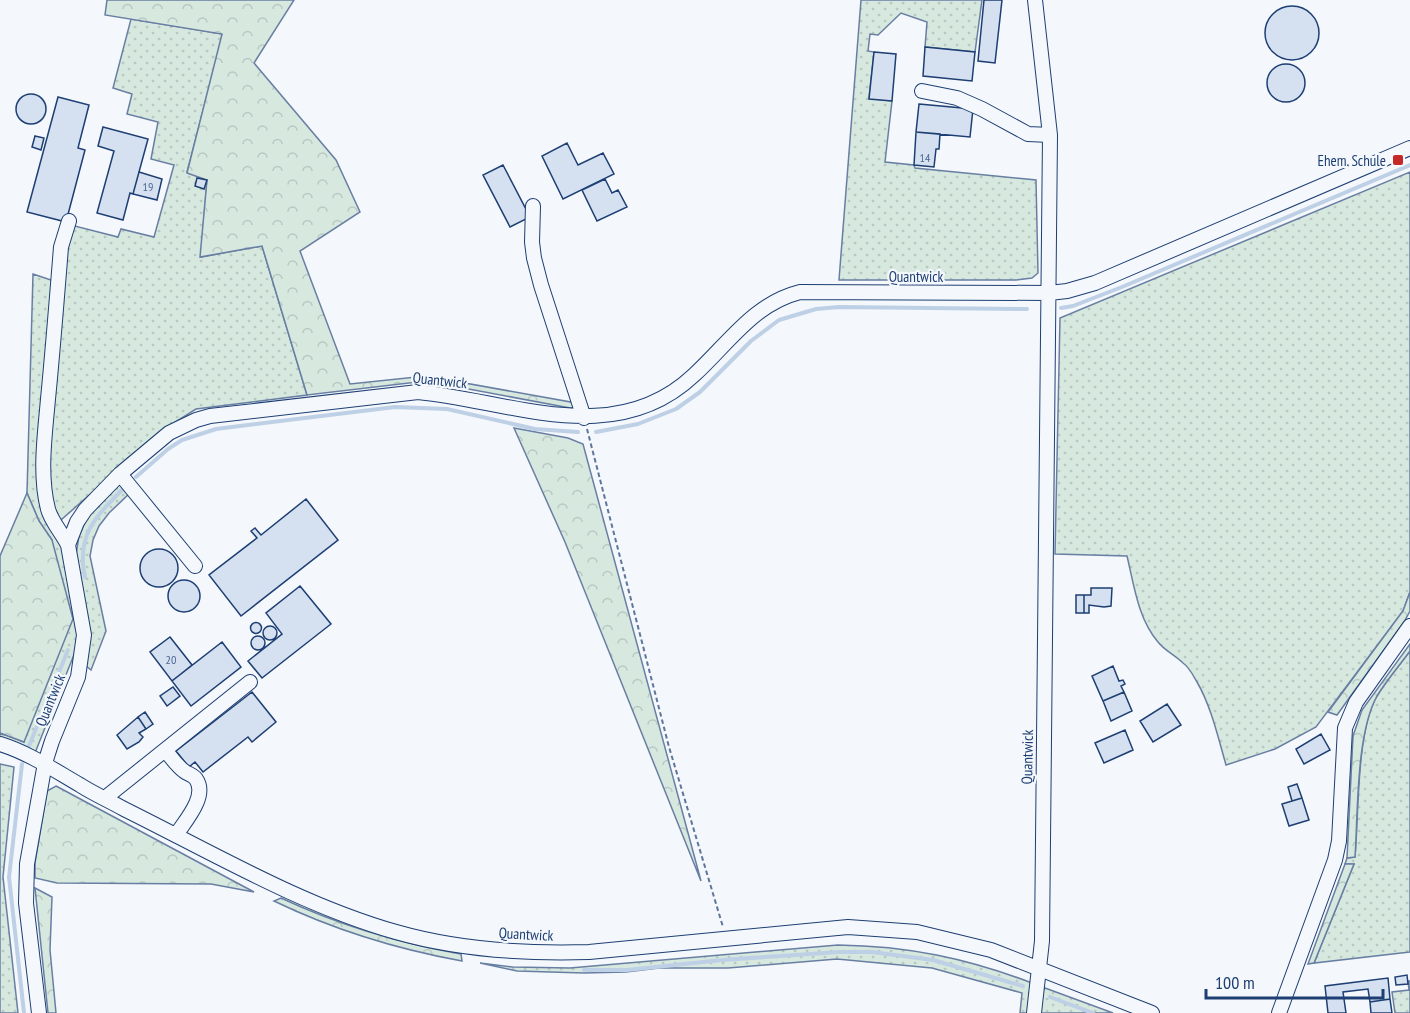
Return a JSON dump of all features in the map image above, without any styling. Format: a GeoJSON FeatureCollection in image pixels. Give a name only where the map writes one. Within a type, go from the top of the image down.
{"type":"FeatureCollection","features":[{"type":"Feature","properties":{"kind":"street","name":"Quantwick"},"geometry":{"type":"LineString","coordinates":[[1034,1013],[1042,941],[1050,135],[1035,0]]}},
{"type":"Feature","properties":{"kind":"street"},"geometry":{"type":"LineString","coordinates":[[922,91],[957,98],[1028,134],[1050,135]]}},
{"type":"Feature","properties":{"kind":"street","name":"Quantwick"},"geometry":{"type":"LineString","coordinates":[[45,763],[78,677],[83,653],[84,635],[81,613],[68,545],[76,522],[120,474],[169,433],[196,420],[397,393],[438,394],[539,413],[584,418],[640,408],[676,391],[751,318],[767,304],[783,296],[800,292],[1049,293],[1067,291],[1095,283],[1410,148]]}},
{"type":"Feature","properties":{"kind":"street"},"geometry":{"type":"LineString","coordinates":[[533,206],[534,258],[584,418]]}},
{"type":"Feature","properties":{"kind":"street"},"geometry":{"type":"LineString","coordinates":[[68,545],[47,507],[44,485],[44,448],[61,247],[69,220]]}},
{"type":"Feature","properties":{"kind":"street"},"geometry":{"type":"LineString","coordinates":[[120,474],[195,566]]}},
{"type":"Feature","properties":{"kind":"street"},"geometry":{"type":"LineString","coordinates":[[1279,1013],[1335,860],[1339,841],[1345,728],[1356,702],[1410,626]]}},
{"type":"Feature","properties":{"kind":"street"},"geometry":{"type":"LineString","coordinates":[[105,798],[250,682]]}},
{"type":"Feature","properties":{"kind":"street","name":"Quantwick"},"geometry":{"type":"LineString","coordinates":[[0,744],[45,763],[176,835],[331,910],[397,932],[455,945],[549,953],[590,952],[848,927],[895,930],[954,940],[990,951],[1152,1013]]}},
{"type":"Feature","properties":{"kind":"street"},"geometry":{"type":"LineString","coordinates":[[165,750],[196,780],[198,786],[198,796],[194,806],[176,835]]}},
{"type":"Feature","properties":{"kind":"street"},"geometry":{"type":"LineString","coordinates":[[39,1013],[26,903],[27,864],[45,763]]}},
{"type":"Feature","properties":{"kind":"path"},"geometry":{"type":"LineString","coordinates":[[584,418],[669,747],[726,939]]}},
{"type":"Feature","properties":{"kind":"green space"},"geometry":{"type":"Polygon","coordinates":[[[107,0],[294,0],[254,63],[336,160],[360,212],[300,251],[350,384],[426,376],[576,403],[576,408],[426,381],[307,395],[262,246],[200,257],[207,180],[187,173],[222,34],[105,15],[107,0]]]}},
{"type":"Feature","properties":{"kind":"green space"},"geometry":{"type":"Polygon","coordinates":[[[861,0],[982,0],[975,52],[925,47],[927,22],[901,13],[878,35],[870,34],[868,51],[874,52],[869,98],[892,101],[885,162],[914,165],[915,168],[1036,180],[1038,273],[1032,278],[1016,280],[839,280],[861,0]]]}},
{"type":"Feature","properties":{"kind":"green space"},"geometry":{"type":"Polygon","coordinates":[[[131,19],[223,34],[187,172],[207,180],[201,257],[262,246],[307,395],[196,409],[164,429],[59,524],[47,487],[66,240],[75,226],[118,237],[121,229],[154,237],[174,165],[151,159],[158,122],[127,114],[132,94],[113,88],[131,19]]]}},
{"type":"Feature","properties":{"kind":"green space"},"geometry":{"type":"Polygon","coordinates":[[[1410,172],[1410,592],[1403,611],[1316,727],[1275,749],[1226,765],[1210,711],[1191,671],[1161,645],[1146,623],[1141,612],[1127,556],[1055,554],[1060,318],[1410,172]]]}},
{"type":"Feature","properties":{"kind":"green space"},"geometry":{"type":"Polygon","coordinates":[[[33,274],[57,282],[43,436],[57,528],[77,609],[81,637],[35,753],[0,739],[0,733],[24,742],[52,540],[39,521],[27,493],[33,274]]]}},
{"type":"Feature","properties":{"kind":"green space"},"geometry":{"type":"Polygon","coordinates":[[[514,428],[568,438],[583,444],[701,881],[565,542],[514,428]]]}},
{"type":"Feature","properties":{"kind":"green space"},"geometry":{"type":"Polygon","coordinates":[[[118,484],[132,491],[99,526],[90,556],[106,631],[91,670],[85,665],[76,555],[79,536],[87,518],[118,484]]]}},
{"type":"Feature","properties":{"kind":"green space"},"geometry":{"type":"Polygon","coordinates":[[[27,493],[39,521],[52,540],[73,619],[24,742],[0,733],[0,556],[27,493]]]}},
{"type":"Feature","properties":{"kind":"green space"},"geometry":{"type":"Polygon","coordinates":[[[1410,592],[1410,611],[1404,622],[1337,715],[1328,712],[1403,611],[1410,592]]]}},
{"type":"Feature","properties":{"kind":"green space"},"geometry":{"type":"Polygon","coordinates":[[[1410,644],[1410,651],[1377,696],[1370,712],[1359,774],[1355,857],[1347,858],[1353,736],[1362,710],[1410,644]]]}},
{"type":"Feature","properties":{"kind":"green space"},"geometry":{"type":"Polygon","coordinates":[[[1410,651],[1410,952],[1314,963],[1354,864],[1345,864],[1347,858],[1355,857],[1362,752],[1370,712],[1377,696],[1410,651]]]}},
{"type":"Feature","properties":{"kind":"green space"},"geometry":{"type":"Polygon","coordinates":[[[0,764],[14,767],[3,877],[18,1013],[0,1013],[0,764]]]}},
{"type":"Feature","properties":{"kind":"green space"},"geometry":{"type":"Polygon","coordinates":[[[56,786],[254,892],[211,884],[57,883],[35,878],[35,863],[47,791],[56,786]]]}},
{"type":"Feature","properties":{"kind":"green space"},"geometry":{"type":"Polygon","coordinates":[[[1345,864],[1354,864],[1314,963],[1308,964],[1345,864]]]}},
{"type":"Feature","properties":{"kind":"green space"},"geometry":{"type":"Polygon","coordinates":[[[35,888],[52,897],[50,950],[56,1013],[48,1013],[35,888]]]}},
{"type":"Feature","properties":{"kind":"green space"},"geometry":{"type":"Polygon","coordinates":[[[281,898],[325,917],[369,932],[461,954],[462,961],[413,951],[342,930],[274,901],[281,898]]]}},
{"type":"Feature","properties":{"kind":"green space"},"geometry":{"type":"Polygon","coordinates":[[[838,945],[913,951],[960,960],[1008,974],[1032,983],[1031,1013],[1020,1013],[1022,993],[932,968],[837,959],[728,968],[659,968],[584,973],[517,971],[480,963],[513,967],[570,968],[838,945]]]}},
{"type":"Feature","properties":{"kind":"green space"},"geometry":{"type":"Polygon","coordinates":[[[1408,981],[1410,981],[1410,1013],[1395,1013],[1392,992],[1409,990],[1408,981]]]}},
{"type":"Feature","properties":{"kind":"green space"},"geometry":{"type":"Polygon","coordinates":[[[1045,988],[1113,1013],[1037,1013],[1041,993],[1045,988]]]}},
{"type":"Feature","properties":{"kind":"building"},"geometry":{"type":"Polygon","coordinates":[[[984,0],[1002,0],[995,63],[978,61],[984,0]]]}},
{"type":"Feature","properties":{"kind":"building"},"geometry":{"type":"Polygon","coordinates":[[[1292,6],[1302,8],[1311,14],[1317,23],[1319,33],[1317,43],[1311,52],[1302,58],[1292,60],[1282,58],[1273,52],[1267,43],[1265,33],[1267,23],[1273,14],[1282,8],[1292,6]]]}},
{"type":"Feature","properties":{"kind":"building"},"geometry":{"type":"Polygon","coordinates":[[[925,47],[975,52],[972,81],[923,76],[925,47]]]}},
{"type":"Feature","properties":{"kind":"building"},"geometry":{"type":"Polygon","coordinates":[[[874,52],[896,54],[892,101],[869,99],[874,52]]]}},
{"type":"Feature","properties":{"kind":"building"},"geometry":{"type":"Polygon","coordinates":[[[1286,64],[1299,70],[1305,83],[1299,96],[1286,102],[1273,96],[1267,83],[1273,70],[1286,64]]]}},
{"type":"Feature","properties":{"kind":"building"},"geometry":{"type":"Polygon","coordinates":[[[31,94],[42,98],[46,109],[42,120],[31,124],[20,120],[16,109],[20,98],[31,94]]]}},
{"type":"Feature","properties":{"kind":"building"},"geometry":{"type":"Polygon","coordinates":[[[58,97],[89,105],[78,148],[85,150],[66,222],[27,212],[58,97]]]}},
{"type":"Feature","properties":{"kind":"building"},"geometry":{"type":"Polygon","coordinates":[[[919,104],[973,109],[970,137],[916,132],[919,104]]]}},
{"type":"Feature","properties":{"kind":"building"},"geometry":{"type":"Polygon","coordinates":[[[103,127],[148,139],[133,194],[130,193],[123,220],[97,213],[114,151],[98,146],[103,127]]]}},
{"type":"Feature","properties":{"kind":"building"},"geometry":{"type":"Polygon","coordinates":[[[916,132],[940,134],[934,167],[914,165],[916,132]]]}},
{"type":"Feature","properties":{"kind":"building"},"geometry":{"type":"Polygon","coordinates":[[[35,136],[44,138],[41,150],[32,147],[35,136]]]}},
{"type":"Feature","properties":{"kind":"building"},"geometry":{"type":"Polygon","coordinates":[[[567,143],[578,165],[603,153],[614,174],[563,199],[542,156],[567,143]]]}},
{"type":"Feature","properties":{"kind":"building"},"geometry":{"type":"Polygon","coordinates":[[[503,165],[530,217],[510,227],[483,175],[503,165]]]}},
{"type":"Feature","properties":{"kind":"building"},"geometry":{"type":"Polygon","coordinates":[[[139,172],[162,179],[157,200],[133,194],[139,172]]]}},
{"type":"Feature","properties":{"kind":"building"},"geometry":{"type":"Polygon","coordinates":[[[197,178],[207,180],[204,189],[195,186],[197,178]]]}},
{"type":"Feature","properties":{"kind":"building"},"geometry":{"type":"Polygon","coordinates":[[[605,179],[612,193],[618,190],[627,207],[597,221],[582,190],[605,179]]]}},
{"type":"Feature","properties":{"kind":"building"},"geometry":{"type":"Polygon","coordinates":[[[306,499],[338,540],[241,616],[209,575],[257,538],[251,531],[255,528],[261,535],[306,499]]]}},
{"type":"Feature","properties":{"kind":"building"},"geometry":{"type":"Polygon","coordinates":[[[159,549],[172,555],[178,568],[172,581],[159,587],[146,581],[140,568],[146,555],[159,549]]]}},
{"type":"Feature","properties":{"kind":"building"},"geometry":{"type":"Polygon","coordinates":[[[184,580],[195,585],[200,596],[195,607],[184,612],[173,607],[168,596],[173,585],[184,580]]]}},
{"type":"Feature","properties":{"kind":"building"},"geometry":{"type":"Polygon","coordinates":[[[300,586],[331,624],[262,678],[248,661],[282,634],[266,613],[300,586]]]}},
{"type":"Feature","properties":{"kind":"building"},"geometry":{"type":"Polygon","coordinates":[[[1091,588],[1112,588],[1111,606],[1089,605],[1089,613],[1084,613],[1084,595],[1091,595],[1091,588]]]}},
{"type":"Feature","properties":{"kind":"building"},"geometry":{"type":"Polygon","coordinates":[[[1076,595],[1084,595],[1084,613],[1076,613],[1076,595]]]}},
{"type":"Feature","properties":{"kind":"building"},"geometry":{"type":"Polygon","coordinates":[[[256,622],[262,628],[256,634],[250,628],[256,622]]]}},
{"type":"Feature","properties":{"kind":"building"},"geometry":{"type":"Polygon","coordinates":[[[270,626],[275,628],[277,633],[275,638],[270,640],[265,638],[263,633],[265,628],[270,626]]]}},
{"type":"Feature","properties":{"kind":"building"},"geometry":{"type":"Polygon","coordinates":[[[258,636],[263,638],[265,643],[263,648],[258,650],[253,648],[251,643],[253,638],[258,636]]]}},
{"type":"Feature","properties":{"kind":"building"},"geometry":{"type":"Polygon","coordinates":[[[170,637],[192,665],[172,681],[150,652],[170,637]]]}},
{"type":"Feature","properties":{"kind":"building"},"geometry":{"type":"Polygon","coordinates":[[[222,642],[241,667],[191,706],[172,681],[222,642]]]}},
{"type":"Feature","properties":{"kind":"building"},"geometry":{"type":"Polygon","coordinates":[[[1113,666],[1119,681],[1123,680],[1125,684],[1121,686],[1124,692],[1103,701],[1092,676],[1113,666]]]}},
{"type":"Feature","properties":{"kind":"building"},"geometry":{"type":"Polygon","coordinates":[[[173,687],[180,696],[167,706],[160,696],[173,687]]]}},
{"type":"Feature","properties":{"kind":"building"},"geometry":{"type":"Polygon","coordinates":[[[252,692],[276,722],[252,742],[248,737],[203,772],[195,762],[189,767],[176,751],[252,692]]]}},
{"type":"Feature","properties":{"kind":"building"},"geometry":{"type":"Polygon","coordinates":[[[1124,692],[1132,711],[1111,721],[1103,701],[1124,692]]]}},
{"type":"Feature","properties":{"kind":"building"},"geometry":{"type":"Polygon","coordinates":[[[1167,704],[1181,725],[1153,742],[1140,721],[1167,704]]]}},
{"type":"Feature","properties":{"kind":"building"},"geometry":{"type":"Polygon","coordinates":[[[145,712],[153,724],[146,729],[138,717],[145,712]]]}},
{"type":"Feature","properties":{"kind":"building"},"geometry":{"type":"Polygon","coordinates":[[[138,717],[146,729],[139,733],[143,737],[139,742],[127,749],[117,735],[138,717]]]}},
{"type":"Feature","properties":{"kind":"building"},"geometry":{"type":"Polygon","coordinates":[[[1125,730],[1133,750],[1104,763],[1095,743],[1125,730]]]}},
{"type":"Feature","properties":{"kind":"building"},"geometry":{"type":"Polygon","coordinates":[[[1321,734],[1330,750],[1304,764],[1296,749],[1321,734]]]}},
{"type":"Feature","properties":{"kind":"building"},"geometry":{"type":"Polygon","coordinates":[[[1297,784],[1302,798],[1292,801],[1288,787],[1297,784]]]}},
{"type":"Feature","properties":{"kind":"building"},"geometry":{"type":"Polygon","coordinates":[[[1302,798],[1309,820],[1289,826],[1282,804],[1302,798]]]}},
{"type":"Feature","properties":{"kind":"building"},"geometry":{"type":"Polygon","coordinates":[[[1407,975],[1408,984],[1396,985],[1395,977],[1407,975]]]}},
{"type":"Feature","properties":{"kind":"building"},"geometry":{"type":"Polygon","coordinates":[[[1388,978],[1390,999],[1370,1002],[1368,989],[1343,992],[1346,1013],[1328,1013],[1325,986],[1388,978]]]}},
{"type":"Feature","properties":{"kind":"building"},"geometry":{"type":"Polygon","coordinates":[[[1390,999],[1392,1013],[1371,1013],[1370,1002],[1390,999]]]}},
{"type":"Feature","properties":{"kind":"waterway"},"geometry":{"type":"LineString","coordinates":[[1061,308],[1073,306],[1122,287],[1410,165]]}},
{"type":"Feature","properties":{"kind":"waterway"},"geometry":{"type":"LineString","coordinates":[[596,432],[638,424],[676,409],[700,392],[751,341],[779,320],[816,309],[839,307],[1027,309]]}},
{"type":"Feature","properties":{"kind":"waterway"},"geometry":{"type":"LineString","coordinates":[[136,477],[182,440],[216,429],[395,407],[447,409],[535,429],[578,432]]}},
{"type":"Feature","properties":{"kind":"waterway"},"geometry":{"type":"LineString","coordinates":[[85,577],[83,550],[90,528],[122,490]]}},
{"type":"Feature","properties":{"kind":"waterway"},"geometry":{"type":"LineString","coordinates":[[29,746],[68,650]]}},
{"type":"Feature","properties":{"kind":"waterway"},"geometry":{"type":"LineString","coordinates":[[22,764],[9,877],[24,1013]]}},
{"type":"Feature","properties":{"kind":"waterway"},"geometry":{"type":"LineString","coordinates":[[584,970],[627,970],[722,960],[872,952],[933,960],[1023,986]]}},
{"type":"Feature","properties":{"kind":"waterway"},"geometry":{"type":"LineString","coordinates":[[1050,997],[1093,1013]]}},
{"type":"Feature","properties":{"kind":"place","name":"Ehem. Schule"},"geometry":{"type":"Point","coordinates":[1398,160]}}]}
